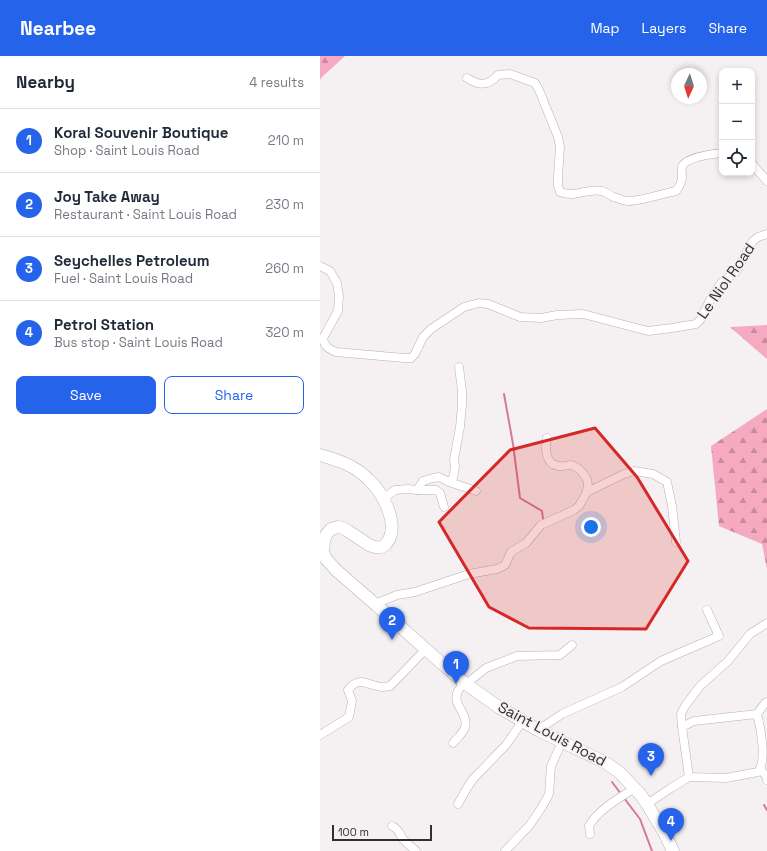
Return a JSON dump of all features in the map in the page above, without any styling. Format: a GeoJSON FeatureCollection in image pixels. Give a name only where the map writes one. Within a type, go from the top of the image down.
{"type":"FeatureCollection","features":[{"type":"Feature","properties":{"kind":"main road","name":"Saint Louis Road"},"geometry":{"type":"LineString","coordinates":[[320,455],[344,463],[369,479],[376,487],[385,503],[390,517],[391,526],[389,539],[380,548],[374,547],[343,528],[338,527],[331,529],[326,535],[322,552],[326,560],[465,684],[522,722],[606,763],[625,778],[630,791],[640,794],[647,804],[665,834],[673,851]]}},
{"type":"Feature","properties":{"kind":"street"},"geometry":{"type":"LineString","coordinates":[[467,78],[474,83],[484,84],[492,81],[498,75],[510,74],[535,83],[558,137],[560,147],[558,186],[560,192],[574,195],[589,191],[603,191],[615,197],[629,201],[639,200],[676,191],[682,178],[681,170],[683,164],[702,156],[719,153]]}},
{"type":"Feature","properties":{"kind":"street"},"geometry":{"type":"LineString","coordinates":[[755,167],[767,181]]}},
{"type":"Feature","properties":{"kind":"street","name":"Le Niol Road"},"geometry":{"type":"LineString","coordinates":[[320,266],[330,271],[337,283],[339,296],[338,311],[323,338],[324,344],[327,348],[336,352],[411,358],[415,354],[423,338],[431,329],[464,307],[479,303],[488,304],[520,316],[541,318],[557,315],[583,314],[648,330],[696,324],[701,319],[712,296],[722,282],[736,272],[752,242],[758,237],[767,234]]}},
{"type":"Feature","properties":{"kind":"street"},"geometry":{"type":"LineString","coordinates":[[449,482],[453,478],[455,467],[454,459],[460,427],[462,405],[459,367]]}},
{"type":"Feature","properties":{"kind":"street"},"geometry":{"type":"LineString","coordinates":[[375,604],[397,595],[414,592],[469,574],[497,569],[505,565],[511,552],[526,543],[540,524],[574,510],[579,506],[587,492],[587,480],[584,475],[571,465],[558,466],[552,464],[547,456],[547,438]]}},
{"type":"Feature","properties":{"kind":"street"},"geometry":{"type":"LineString","coordinates":[[587,492],[624,474],[634,471],[653,474],[667,482],[672,506],[676,542]]}},
{"type":"Feature","properties":{"kind":"street"},"geometry":{"type":"LineString","coordinates":[[417,490],[423,481],[439,477],[476,491]]}},
{"type":"Feature","properties":{"kind":"street"},"geometry":{"type":"LineString","coordinates":[[383,499],[395,490],[436,490],[440,493],[444,507]]}},
{"type":"Feature","properties":{"kind":"street"},"geometry":{"type":"LineString","coordinates":[[538,730],[562,714],[622,687],[660,661],[719,636],[707,610]]}},
{"type":"Feature","properties":{"kind":"street"},"geometry":{"type":"LineString","coordinates":[[689,778],[681,714],[685,706],[700,686],[728,661],[750,634],[767,623]]}},
{"type":"Feature","properties":{"kind":"street"},"geometry":{"type":"LineString","coordinates":[[453,743],[465,728],[465,717],[456,703],[456,697],[458,691],[465,684],[492,665],[517,656],[560,655],[572,645]]}},
{"type":"Feature","properties":{"kind":"street"},"geometry":{"type":"LineString","coordinates":[[320,735],[349,717],[352,701],[348,690],[352,684],[361,682],[383,687],[390,686],[426,649]]}},
{"type":"Feature","properties":{"kind":"street"},"geometry":{"type":"LineString","coordinates":[[682,727],[694,721],[756,714],[767,702]]}},
{"type":"Feature","properties":{"kind":"street"},"geometry":{"type":"LineString","coordinates":[[647,804],[689,778],[726,778],[758,772],[761,770],[764,766],[767,752],[756,714]]}},
{"type":"Feature","properties":{"kind":"street"},"geometry":{"type":"LineString","coordinates":[[458,804],[473,779],[506,745],[522,722]]}},
{"type":"Feature","properties":{"kind":"street"},"geometry":{"type":"LineString","coordinates":[[505,851],[529,826],[546,800],[549,794],[551,766],[562,742]]}},
{"type":"Feature","properties":{"kind":"street"},"geometry":{"type":"LineString","coordinates":[[761,770],[766,776],[767,780]]}},
{"type":"Feature","properties":{"kind":"street"},"geometry":{"type":"LineString","coordinates":[[590,834],[589,826],[595,817],[618,798],[630,791]]}},
{"type":"Feature","properties":{"kind":"street"},"geometry":{"type":"LineString","coordinates":[[392,826],[400,832],[403,839],[416,851]]}},
{"type":"Feature","properties":{"kind":"highlighted area"},"geometry":{"type":"Polygon","coordinates":[[[595,428],[637,477],[688,561],[646,629],[529,628],[489,607],[439,522],[510,450],[595,428]]]}},
{"type":"Feature","properties":{"kind":"green space"},"geometry":{"type":"Polygon","coordinates":[[[320,56],[345,56],[320,80],[320,56]]]}},
{"type":"Feature","properties":{"kind":"green space"},"geometry":{"type":"Polygon","coordinates":[[[767,325],[767,359],[730,327],[767,325]]]}},
{"type":"Feature","properties":{"kind":"green space"},"geometry":{"type":"Polygon","coordinates":[[[767,409],[767,569],[762,544],[719,526],[711,446],[767,409]]]}},
{"type":"Feature","properties":{"kind":"waterway"},"geometry":{"type":"LineString","coordinates":[[504,394],[513,444],[520,498],[542,511],[543,519]]}},
{"type":"Feature","properties":{"kind":"waterway"},"geometry":{"type":"LineString","coordinates":[[612,782],[621,794]]}},
{"type":"Feature","properties":{"kind":"waterway"},"geometry":{"type":"LineString","coordinates":[[624,798],[640,819],[652,851]]}},
{"type":"Feature","properties":{"kind":"waterway"},"geometry":{"type":"LineString","coordinates":[[764,805],[767,810]]}},
{"type":"Feature","properties":{"kind":"place","name":"Joy Take Away"},"geometry":{"type":"Point","coordinates":[392,640]}},
{"type":"Feature","properties":{"kind":"place","name":"Koral Souvenir Boutique"},"geometry":{"type":"Point","coordinates":[456,684]}},
{"type":"Feature","properties":{"kind":"place","name":"Seychelles Petroleum"},"geometry":{"type":"Point","coordinates":[651,776]}},
{"type":"Feature","properties":{"kind":"place","name":"Petrol Station"},"geometry":{"type":"Point","coordinates":[671,841]}}]}
